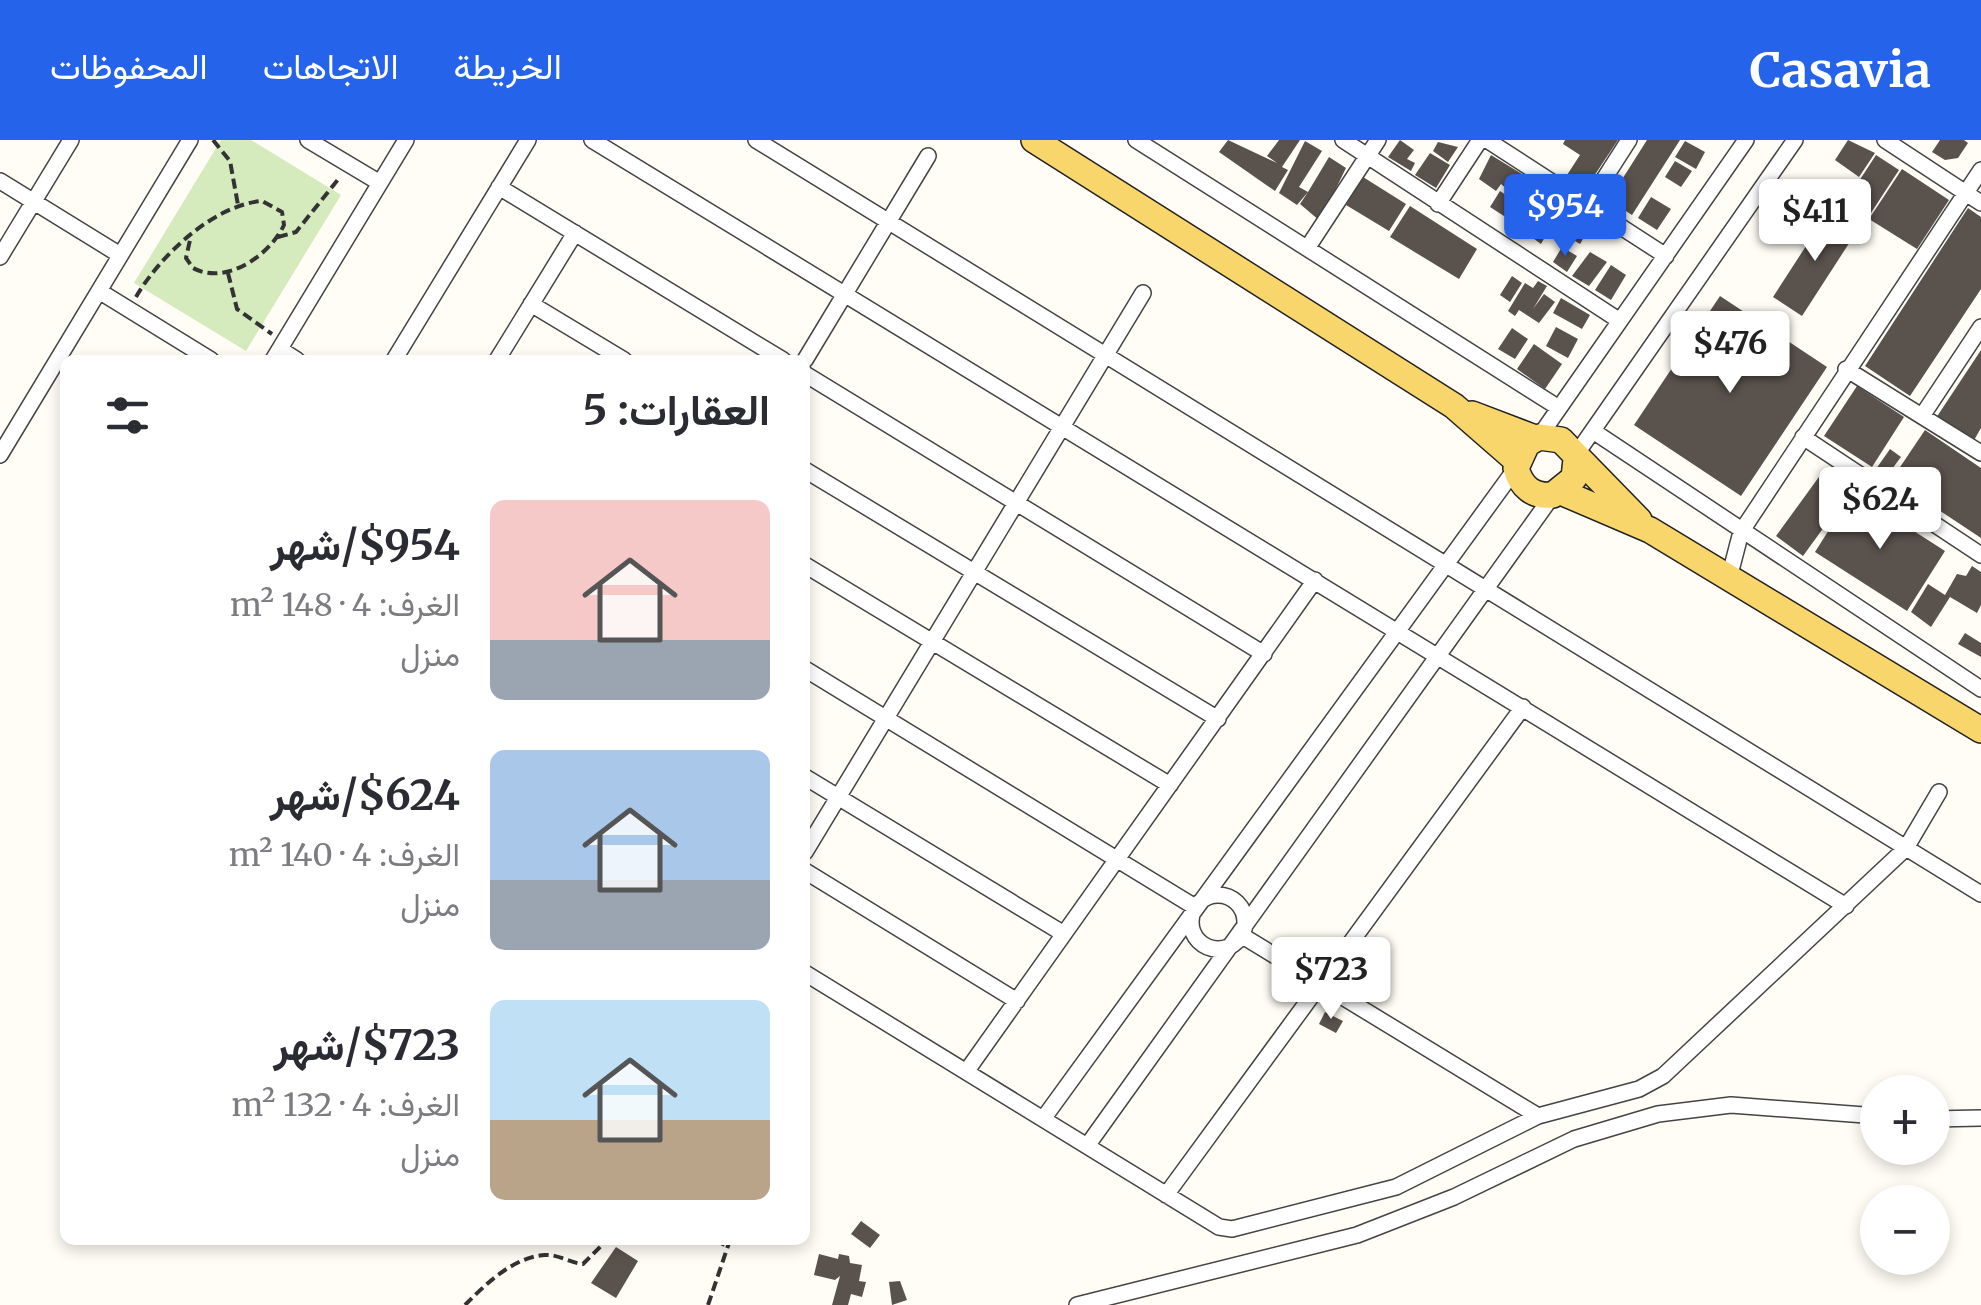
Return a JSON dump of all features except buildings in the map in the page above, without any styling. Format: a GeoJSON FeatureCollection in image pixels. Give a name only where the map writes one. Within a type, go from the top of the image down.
{"type":"FeatureCollection","features":[{"type":"Feature","properties":{"kind":"main road"},"geometry":{"type":"LineString","coordinates":[[1034,140],[1454,406],[1517,465],[1524,487],[1533,493],[1557,494],[1650,530],[1979,724]]}},
{"type":"Feature","properties":{"kind":"main road"},"geometry":{"type":"LineString","coordinates":[[1454,406],[1537,438],[1561,440],[1650,530]]}},
{"type":"Feature","properties":{"kind":"main road"},"geometry":{"type":"LineString","coordinates":[[1517,465],[1537,438]]}},
{"type":"Feature","properties":{"kind":"main road"},"geometry":{"type":"LineString","coordinates":[[1557,494],[1574,478],[1576,457]]}},
{"type":"Feature","properties":{"kind":"street"},"geometry":{"type":"LineString","coordinates":[[0,257],[71,140]]}},
{"type":"Feature","properties":{"kind":"street"},"geometry":{"type":"LineString","coordinates":[[61,355],[190,140]]}},
{"type":"Feature","properties":{"kind":"street"},"geometry":{"type":"LineString","coordinates":[[308,140],[380,184]]}},
{"type":"Feature","properties":{"kind":"street"},"geometry":{"type":"LineString","coordinates":[[279,351],[406,140]]}},
{"type":"Feature","properties":{"kind":"street"},"geometry":{"type":"LineString","coordinates":[[397,355],[528,140]]}},
{"type":"Feature","properties":{"kind":"street"},"geometry":{"type":"LineString","coordinates":[[592,140],[1846,906]]}},
{"type":"Feature","properties":{"kind":"street"},"geometry":{"type":"LineString","coordinates":[[756,140],[1981,894]]}},
{"type":"Feature","properties":{"kind":"street"},"geometry":{"type":"LineString","coordinates":[[1344,140],[1620,322]]}},
{"type":"Feature","properties":{"kind":"street"},"geometry":{"type":"LineString","coordinates":[[1308,247],[1378,140]]}},
{"type":"Feature","properties":{"kind":"street"},"geometry":{"type":"LineString","coordinates":[[1438,204],[1484,140],[1666,256]]}},
{"type":"Feature","properties":{"kind":"street"},"geometry":{"type":"LineString","coordinates":[[1588,204],[1629,140]]}},
{"type":"Feature","properties":{"kind":"street"},"geometry":{"type":"LineString","coordinates":[[1537,438],[1746,140]]}},
{"type":"Feature","properties":{"kind":"street"},"geometry":{"type":"LineString","coordinates":[[1576,457],[1796,140]]}},
{"type":"Feature","properties":{"kind":"street"},"geometry":{"type":"LineString","coordinates":[[1885,140],[1981,203]]}},
{"type":"Feature","properties":{"kind":"street"},"geometry":{"type":"LineString","coordinates":[[1144,142],[1559,408]]}},
{"type":"Feature","properties":{"kind":"street"},"geometry":{"type":"LineString","coordinates":[[807,355],[928,156]]}},
{"type":"Feature","properties":{"kind":"street"},"geometry":{"type":"LineString","coordinates":[[1729,578],[1741,532],[1981,170]]}},
{"type":"Feature","properties":{"kind":"street"},"geometry":{"type":"LineString","coordinates":[[0,181],[120,255]]}},
{"type":"Feature","properties":{"kind":"street"},"geometry":{"type":"LineString","coordinates":[[499,187],[775,355]]}},
{"type":"Feature","properties":{"kind":"street"},"geometry":{"type":"LineString","coordinates":[[500,355],[576,234]]}},
{"type":"Feature","properties":{"kind":"street"},"geometry":{"type":"LineString","coordinates":[[99,292],[203,355]]}},
{"type":"Feature","properties":{"kind":"street"},"geometry":{"type":"LineString","coordinates":[[810,843],[1143,293]]}},
{"type":"Feature","properties":{"kind":"street"},"geometry":{"type":"LineString","coordinates":[[532,304],[616,355]]}},
{"type":"Feature","properties":{"kind":"street"},"geometry":{"type":"LineString","coordinates":[[1922,416],[1981,327]]}},
{"type":"Feature","properties":{"kind":"street"},"geometry":{"type":"LineString","coordinates":[[0,455],[60,356]]}},
{"type":"Feature","properties":{"kind":"street"},"geometry":{"type":"LineString","coordinates":[[1846,369],[1981,453]]}},
{"type":"Feature","properties":{"kind":"street"},"geometry":{"type":"LineString","coordinates":[[810,377],[1264,654]]}},
{"type":"Feature","properties":{"kind":"street"},"geometry":{"type":"LineString","coordinates":[[1593,431],[1981,689]]}},
{"type":"Feature","properties":{"kind":"street"},"geometry":{"type":"LineString","coordinates":[[1803,437],[1981,555]]}},
{"type":"Feature","properties":{"kind":"street"},"geometry":{"type":"LineString","coordinates":[[1043,1119],[1517,465]]}},
{"type":"Feature","properties":{"kind":"street"},"geometry":{"type":"LineString","coordinates":[[810,473],[1218,718]]}},
{"type":"Feature","properties":{"kind":"street"},"geometry":{"type":"LineString","coordinates":[[1086,1146],[1557,494]]}},
{"type":"Feature","properties":{"kind":"street"},"geometry":{"type":"LineString","coordinates":[[810,569],[1170,786]]}},
{"type":"Feature","properties":{"kind":"street"},"geometry":{"type":"LineString","coordinates":[[966,1072],[1315,580]]}},
{"type":"Feature","properties":{"kind":"street"},"geometry":{"type":"LineString","coordinates":[[810,672],[1195,907]]}},
{"type":"Feature","properties":{"kind":"street"},"geometry":{"type":"LineString","coordinates":[[1166,1194],[1523,707]]}},
{"type":"Feature","properties":{"kind":"street"},"geometry":{"type":"LineString","coordinates":[[810,780],[1064,934]]}},
{"type":"Feature","properties":{"kind":"street"},"geometry":{"type":"LineString","coordinates":[[810,976],[1219,1227],[1232,1230],[1396,1187],[1538,1116],[1640,1089],[1664,1076],[1906,848],[1939,792]]}},
{"type":"Feature","properties":{"kind":"street"},"geometry":{"type":"LineString","coordinates":[[810,874],[1017,1000]]}},
{"type":"Feature","properties":{"kind":"street"},"geometry":{"type":"LineString","coordinates":[[1210,896],[1228,897],[1244,917],[1241,935],[1229,946],[1204,945],[1191,924],[1195,907],[1210,896]]}},
{"type":"Feature","properties":{"kind":"street"},"geometry":{"type":"LineString","coordinates":[[1241,935],[1538,1116]]}},
{"type":"Feature","properties":{"kind":"street"},"geometry":{"type":"LineString","coordinates":[[1077,1305],[1357,1235],[1454,1197],[1574,1139],[1658,1114],[1731,1105],[1860,1115]]}},
{"type":"Feature","properties":{"kind":"street"},"geometry":{"type":"LineString","coordinates":[[1950,1119],[1981,1118]]}},
{"type":"Feature","properties":{"kind":"path"},"geometry":{"type":"LineString","coordinates":[[213,140],[230,161],[238,205]]}},
{"type":"Feature","properties":{"kind":"path"},"geometry":{"type":"LineString","coordinates":[[278,237],[296,232],[348,164]]}},
{"type":"Feature","properties":{"kind":"path"},"geometry":{"type":"LineString","coordinates":[[129,310],[169,251],[190,240],[207,223],[238,205],[262,201],[282,212],[284,226],[278,237],[252,260],[228,271],[210,274],[192,268],[186,258],[190,240]]}},
{"type":"Feature","properties":{"kind":"path"},"geometry":{"type":"LineString","coordinates":[[228,271],[237,308],[279,351]]}},
{"type":"Feature","properties":{"kind":"path"},"geometry":{"type":"LineString","coordinates":[[465,1305],[495,1275],[526,1261],[545,1254],[583,1264],[601,1245]]}},
{"type":"Feature","properties":{"kind":"path"},"geometry":{"type":"LineString","coordinates":[[708,1305],[728,1245]]}},
{"type":"Feature","properties":{"kind":"green space"},"geometry":{"type":"Polygon","coordinates":[[[221,140],[251,140],[341,195],[246,351],[134,283],[221,140]]]}}]}
